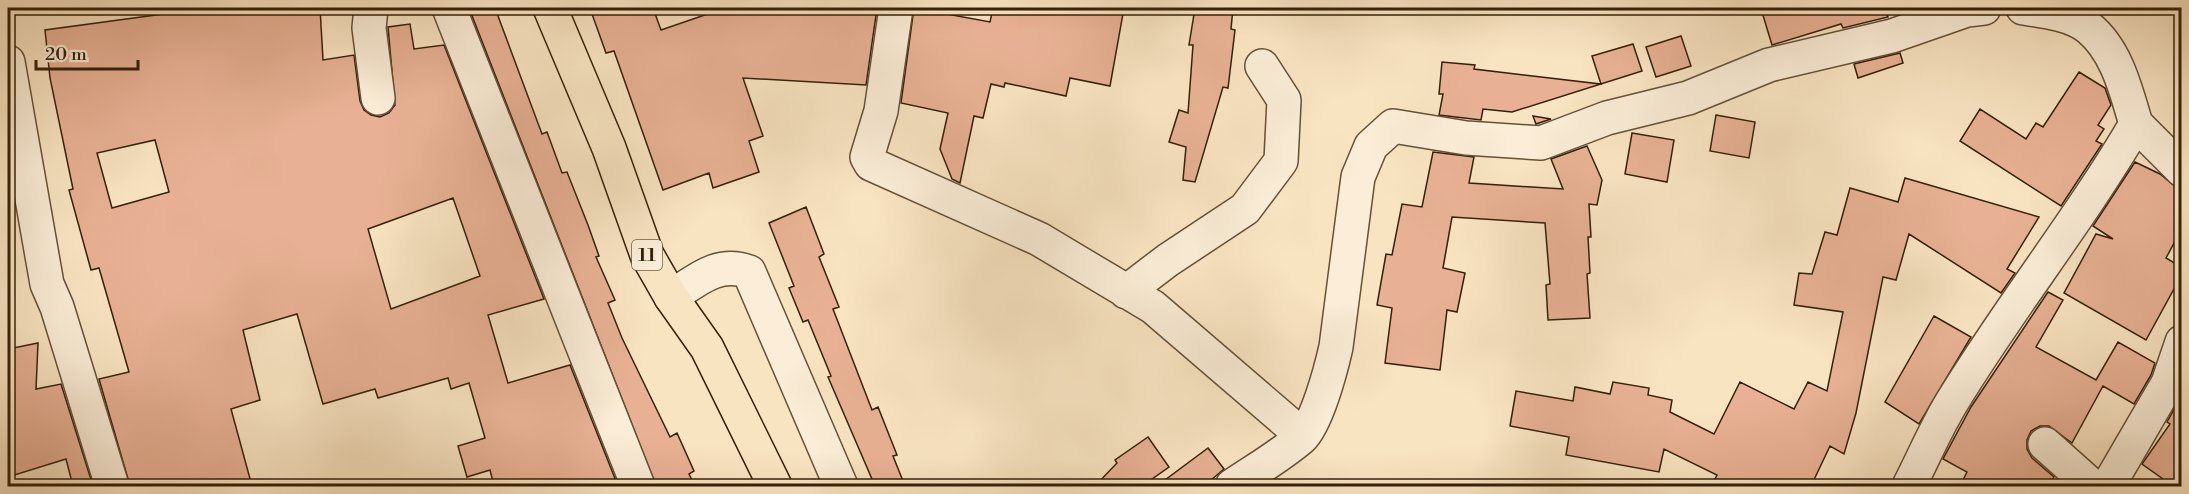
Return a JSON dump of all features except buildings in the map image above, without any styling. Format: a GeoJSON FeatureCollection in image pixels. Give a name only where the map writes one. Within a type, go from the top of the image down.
{"type":"FeatureCollection","features":[{"type":"Feature","properties":{"kind":"highway","name":"11"},"geometry":{"type":"LineString","coordinates":[[550,8],[609,148],[647,255],[671,297],[707,348],[775,486]]}},
{"type":"Feature","properties":{"kind":"street"},"geometry":{"type":"LineString","coordinates":[[371,8],[369,28],[378,98]]}},
{"type":"Feature","properties":{"kind":"street"},"geometry":{"type":"LineString","coordinates":[[449,8],[638,486]]}},
{"type":"Feature","properties":{"kind":"street"},"geometry":{"type":"LineString","coordinates":[[896,8],[881,111],[867,157],[871,164],[890,170],[1039,239],[1153,307],[1302,436]]}},
{"type":"Feature","properties":{"kind":"street"},"geometry":{"type":"LineString","coordinates":[[1232,486],[1302,436],[1330,372],[1358,177],[1371,146],[1393,126],[1466,138],[1541,143],[1607,118],[1688,99],[1769,65],[1892,36],[1967,10],[1984,8]]}},
{"type":"Feature","properties":{"kind":"street"},"geometry":{"type":"LineString","coordinates":[[2023,8],[2055,13],[2089,27],[2110,52],[2136,124],[2181,170]]}},
{"type":"Feature","properties":{"kind":"street"},"geometry":{"type":"LineString","coordinates":[[8,62],[47,284],[57,307],[111,486]]}},
{"type":"Feature","properties":{"kind":"street"},"geometry":{"type":"LineString","coordinates":[[1126,292],[1168,260],[1245,209],[1281,161],[1284,100],[1262,66]]}},
{"type":"Feature","properties":{"kind":"street"},"geometry":{"type":"LineString","coordinates":[[1909,486],[1953,399],[2007,317],[2046,264],[2136,124]]}},
{"type":"Feature","properties":{"kind":"street"},"geometry":{"type":"LineString","coordinates":[[671,297],[718,267],[738,268],[749,272],[841,486]]}},
{"type":"Feature","properties":{"kind":"street"},"geometry":{"type":"LineString","coordinates":[[2108,486],[2168,383],[2181,342]]}},
{"type":"Feature","properties":{"kind":"street"},"geometry":{"type":"LineString","coordinates":[[2045,444],[2092,486]]}}]}
